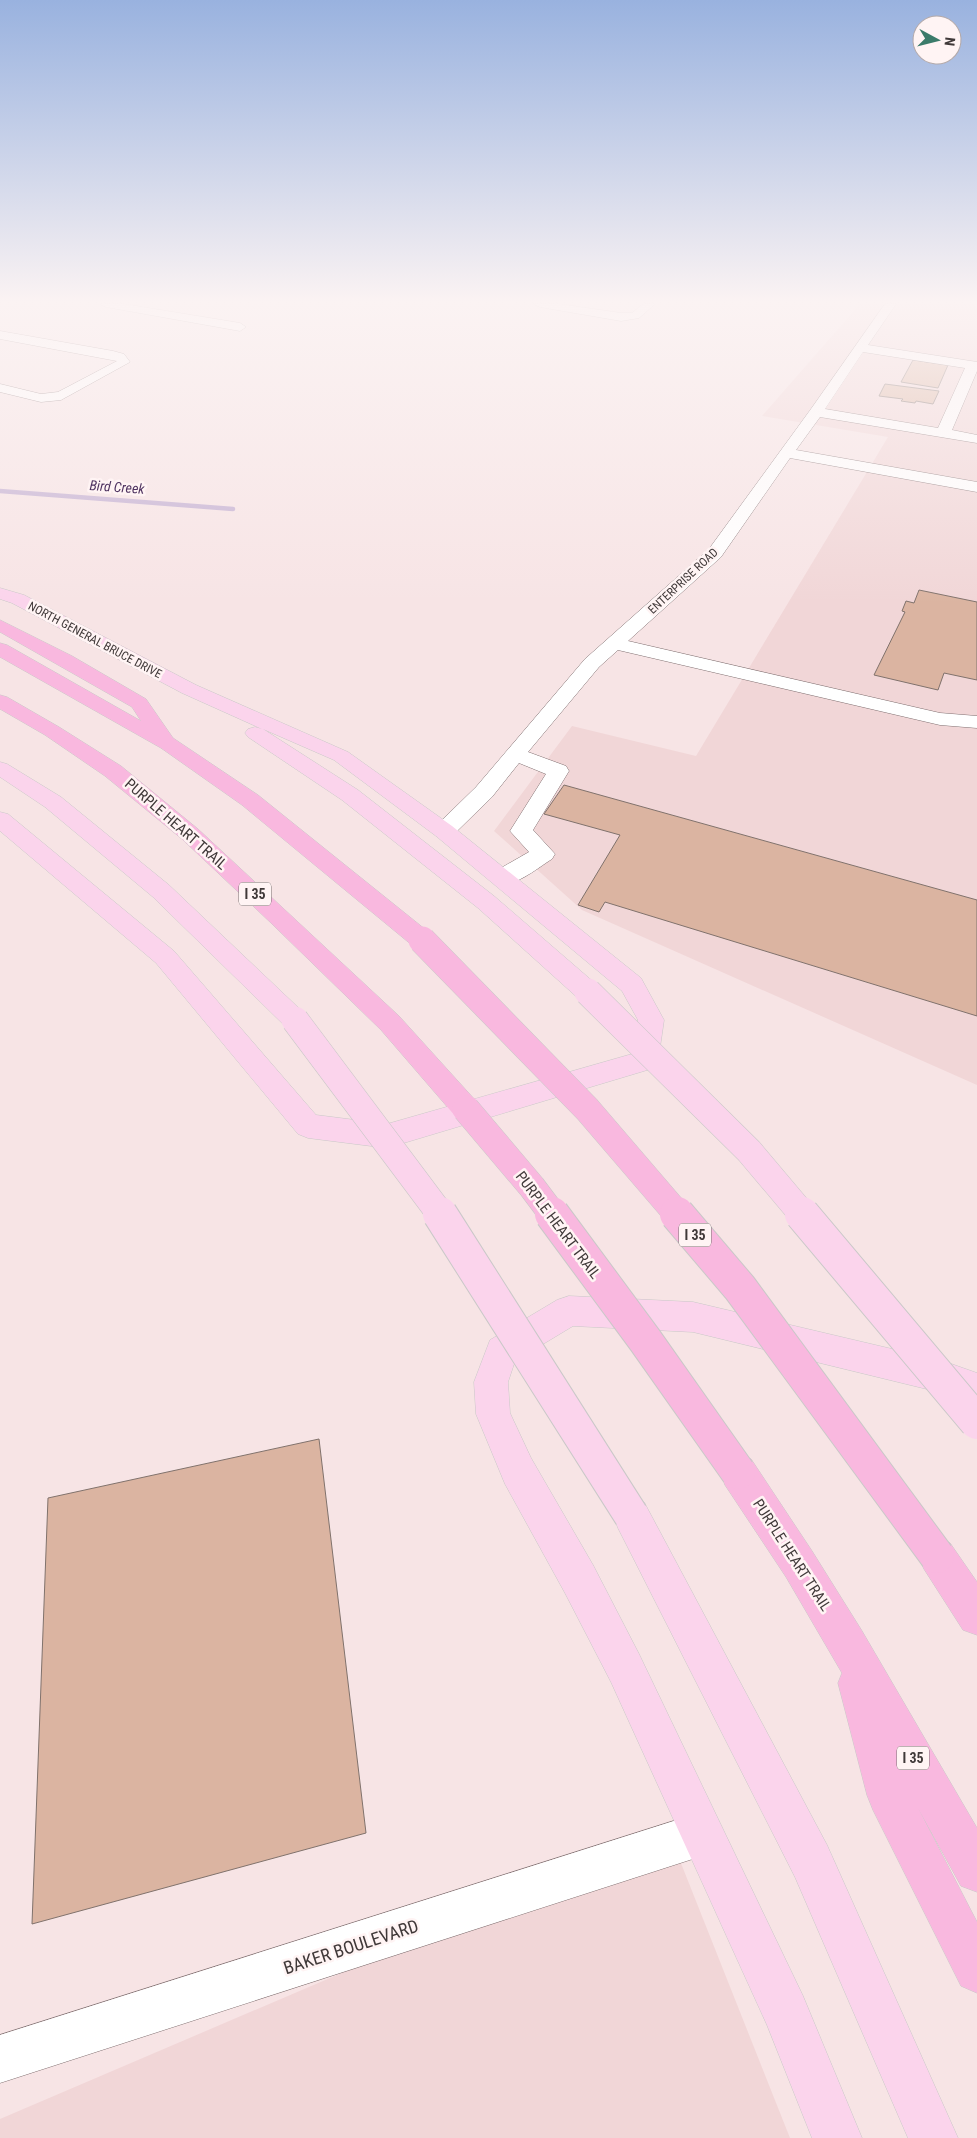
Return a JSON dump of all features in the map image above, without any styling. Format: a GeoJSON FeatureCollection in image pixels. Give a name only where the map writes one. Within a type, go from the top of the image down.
{"type":"FeatureCollection","features":[{"type":"Feature","properties":{"kind":"highway"},"geometry":{"type":"LineString","coordinates":[[0,625],[65,660],[139,704],[168,744]]}},
{"type":"Feature","properties":{"kind":"highway","name":"I 35"},"geometry":{"type":"LineString","coordinates":[[0,649],[168,744],[250,800],[422,940],[587,1109],[740,1288],[937,1556],[977,1616]]}},
{"type":"Feature","properties":{"kind":"highway","name":"PURPLE HEART TRAIL"},"geometry":{"type":"LineString","coordinates":[[0,701],[52,731],[113,771],[190,834],[390,1023],[532,1187],[645,1340],[738,1472],[799,1564],[848,1645],[977,1870]]}},
{"type":"Feature","properties":{"kind":"highway"},"geometry":{"type":"LineString","coordinates":[[0,720],[52,731]]}},
{"type":"Feature","properties":{"kind":"highway"},"geometry":{"type":"LineString","coordinates":[[848,1645],[888,1795],[977,1970]]}},
{"type":"Feature","properties":{"kind":"main road","name":"NORTH GENERAL BRUCE DRIVE"},"geometry":{"type":"LineString","coordinates":[[0,593],[18,599],[189,690]]}},
{"type":"Feature","properties":{"kind":"main road"},"geometry":{"type":"LineString","coordinates":[[0,819],[165,957],[308,1126],[387,1136],[644,1061],[651,1020],[632,985],[502,878],[444,831],[341,756],[189,690]]}},
{"type":"Feature","properties":{"kind":"main road"},"geometry":{"type":"LineString","coordinates":[[189,690],[350,794],[486,902],[588,992],[749,1151],[977,1422]]}},
{"type":"Feature","properties":{"kind":"main road"},"geometry":{"type":"LineString","coordinates":[[0,768],[53,802],[161,891],[295,1020],[450,1226],[630,1515],[811,1861],[933,2138]]}},
{"type":"Feature","properties":{"kind":"main road"},"geometry":{"type":"LineString","coordinates":[[837,2138],[786,2013],[626,1668],[579,1579],[518,1471],[494,1414],[491,1382],[502,1351],[569,1311],[694,1317],[943,1377],[977,1390]]}},
{"type":"Feature","properties":{"kind":"street","name":"ENTERPRISE ROAD"},"geometry":{"type":"LineString","coordinates":[[444,831],[484,792],[592,663],[715,553],[822,404]]}},
{"type":"Feature","properties":{"kind":"street"},"geometry":{"type":"LineString","coordinates":[[943,434],[956,404]]}},
{"type":"Feature","properties":{"kind":"street"},"geometry":{"type":"LineString","coordinates":[[816,412],[977,439]]}},
{"type":"Feature","properties":{"kind":"street"},"geometry":{"type":"LineString","coordinates":[[786,453],[977,487]]}},
{"type":"Feature","properties":{"kind":"street"},"geometry":{"type":"LineString","coordinates":[[614,643],[940,719],[977,722]]}},
{"type":"Feature","properties":{"kind":"street"},"geometry":{"type":"LineString","coordinates":[[502,878],[544,854],[521,831],[558,770],[516,755]]}},
{"type":"Feature","properties":{"kind":"street","name":"BAKER BOULEVARD"},"geometry":{"type":"LineString","coordinates":[[0,2059],[702,1834]]}},
{"type":"Feature","properties":{"kind":"shaded area"},"geometry":{"type":"Polygon","coordinates":[[[773,404],[977,404],[977,1085],[582,910],[494,831],[572,726],[696,756],[888,437],[762,416],[773,404]]]}},
{"type":"Feature","properties":{"kind":"shaded area"},"geometry":{"type":"Polygon","coordinates":[[[669,1833],[790,2138],[0,2138],[0,2119],[669,1833]]]}},
{"type":"Feature","properties":{"kind":"building"},"geometry":{"type":"Polygon","coordinates":[[[919,590],[977,602],[977,680],[944,673],[938,690],[874,675],[905,612],[902,611],[906,601],[914,603],[919,590]]]}},
{"type":"Feature","properties":{"kind":"building"},"geometry":{"type":"Polygon","coordinates":[[[564,785],[977,900],[977,1016],[605,902],[599,912],[578,905],[620,835],[544,814],[564,785]]]}},
{"type":"Feature","properties":{"kind":"building"},"geometry":{"type":"Polygon","coordinates":[[[319,1439],[366,1833],[32,1924],[48,1498],[319,1439]]]}},
{"type":"Feature","properties":{"kind":"waterway","name":"Bird Creek"},"geometry":{"type":"LineString","coordinates":[[0,491],[233,509]]}}]}
